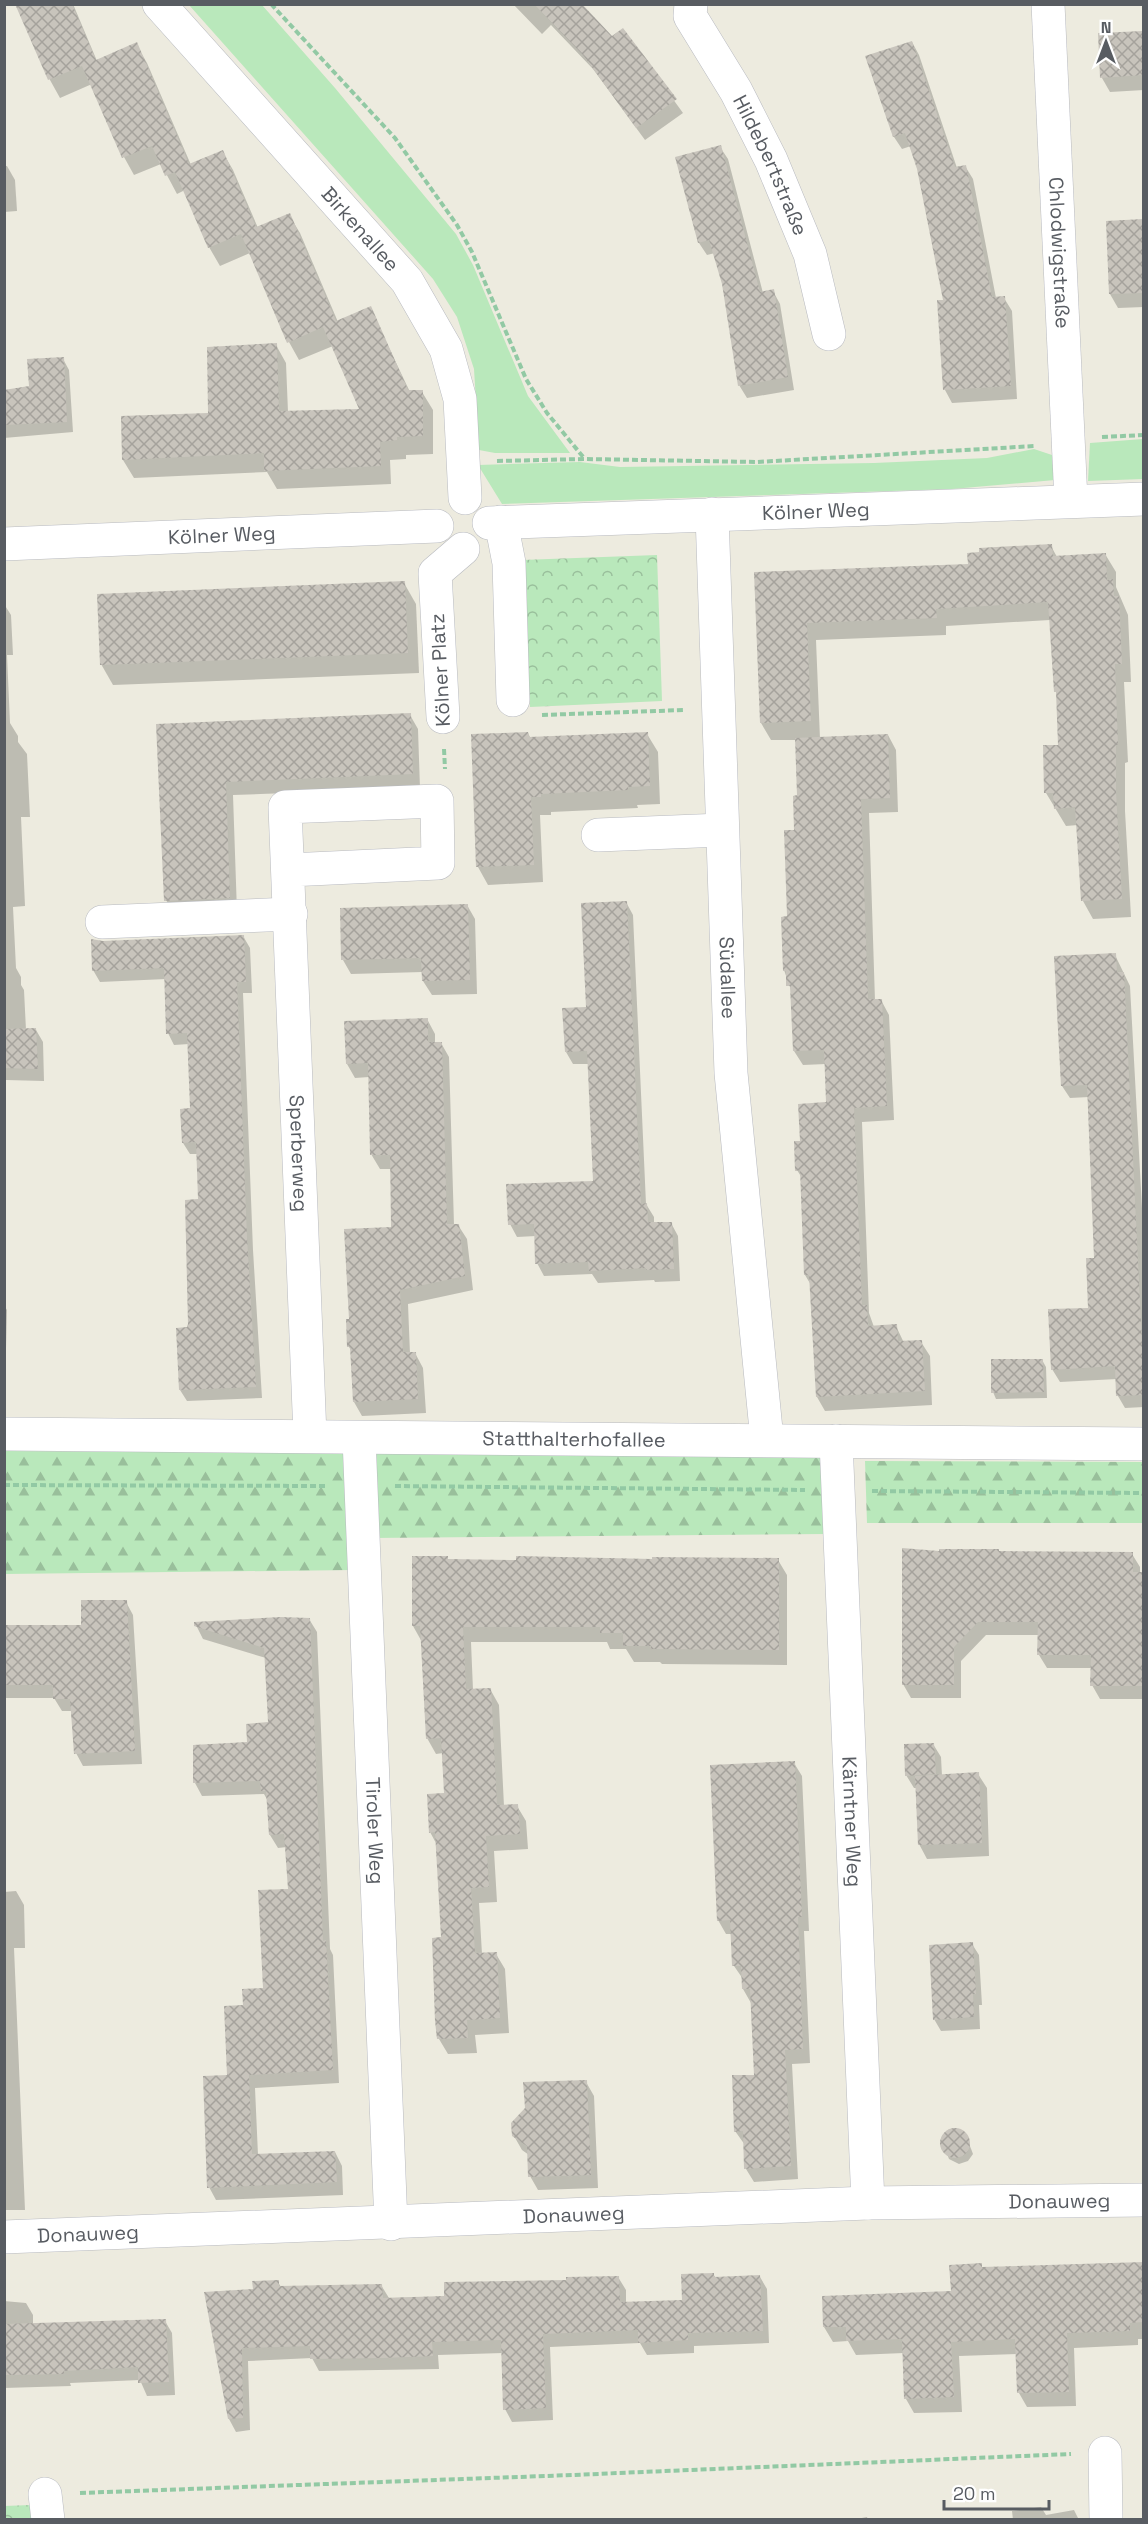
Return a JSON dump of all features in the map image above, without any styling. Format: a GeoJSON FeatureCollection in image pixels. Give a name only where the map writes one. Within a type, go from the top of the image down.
{"type":"FeatureCollection","features":[{"type":"Feature","properties":{"kind":"street","name":"Birkenallee"},"geometry":{"type":"LineString","coordinates":[[159,4],[407,281],[446,350],[460,399],[461,460],[465,498]]}},
{"type":"Feature","properties":{"kind":"street","name":"Hildebertstraße"},"geometry":{"type":"LineString","coordinates":[[692,4],[690,16],[736,91],[771,160],[806,243],[829,334]]}},
{"type":"Feature","properties":{"kind":"street","name":"Chlodwigstraße"},"geometry":{"type":"LineString","coordinates":[[1048,4],[1071,501]]}},
{"type":"Feature","properties":{"kind":"street"},"geometry":{"type":"LineString","coordinates":[[495,522],[479,545],[463,549],[456,548],[443,540],[437,526],[442,509],[456,499],[465,498],[479,503],[495,522],[509,563],[526,707]]}},
{"type":"Feature","properties":{"kind":"street","name":"Kölner Weg"},"geometry":{"type":"LineString","coordinates":[[495,522],[1143,499]]}},
{"type":"Feature","properties":{"kind":"street","name":"Südallee"},"geometry":{"type":"LineString","coordinates":[[712,514],[731,1073],[767,1440]]}},
{"type":"Feature","properties":{"kind":"street","name":"Kölner Weg"},"geometry":{"type":"LineString","coordinates":[[4,544],[437,526]]}},
{"type":"Feature","properties":{"kind":"street","name":"Kölner Platz"},"geometry":{"type":"LineString","coordinates":[[443,717],[435,573],[463,549]]}},
{"type":"Feature","properties":{"kind":"street"},"geometry":{"type":"LineString","coordinates":[[289,870],[438,864],[437,801]]}},
{"type":"Feature","properties":{"kind":"street","name":"Sperberweg"},"geometry":{"type":"LineString","coordinates":[[310,1436],[285,807],[437,801]]}},
{"type":"Feature","properties":{"kind":"street"},"geometry":{"type":"LineString","coordinates":[[598,835],[722,830]]}},
{"type":"Feature","properties":{"kind":"street"},"geometry":{"type":"LineString","coordinates":[[102,922],[291,914]]}},
{"type":"Feature","properties":{"kind":"street","name":"Statthalterhofallee"},"geometry":{"type":"LineString","coordinates":[[4,1434],[1143,1444]]}},
{"type":"Feature","properties":{"kind":"street","name":"Tiroler Weg"},"geometry":{"type":"LineString","coordinates":[[359,1438],[391,2224]]}},
{"type":"Feature","properties":{"kind":"street","name":"Kärntner Weg"},"geometry":{"type":"LineString","coordinates":[[836,1441],[868,2203]]}},
{"type":"Feature","properties":{"kind":"street","name":"Donauweg"},"geometry":{"type":"LineString","coordinates":[[4,2237],[391,2224],[868,2203],[1143,2200]]}},
{"type":"Feature","properties":{"kind":"street"},"geometry":{"type":"LineString","coordinates":[[1105,2453],[1106,2520]]}},
{"type":"Feature","properties":{"kind":"path"},"geometry":{"type":"LineString","coordinates":[[270,4],[396,138],[439,203],[457,225],[472,252],[526,379],[547,413],[584,459]]}},
{"type":"Feature","properties":{"kind":"path"},"geometry":{"type":"LineString","coordinates":[[461,460],[584,459],[757,462],[1143,435]]}},
{"type":"Feature","properties":{"kind":"path"},"geometry":{"type":"LineString","coordinates":[[526,707],[718,708]]}},
{"type":"Feature","properties":{"kind":"path","name":"Kölner Platz"},"geometry":{"type":"LineString","coordinates":[[437,801],[445,791],[443,717]]}},
{"type":"Feature","properties":{"kind":"path"},"geometry":{"type":"LineString","coordinates":[[4,1485],[1143,1493]]}},
{"type":"Feature","properties":{"kind":"path"},"geometry":{"type":"LineString","coordinates":[[47,2507],[596,2475],[1105,2453]]}},
{"type":"Feature","properties":{"kind":"green space"},"geometry":{"type":"Polygon","coordinates":[[[189,5],[262,5],[335,88],[456,234],[473,265],[528,396],[570,453],[495,453],[479,450],[474,369],[457,317],[433,279],[189,5]]]}},
{"type":"Feature","properties":{"kind":"green space"},"geometry":{"type":"Polygon","coordinates":[[[1143,439],[1143,479],[1088,481],[1090,443],[1143,439]]]}},
{"type":"Feature","properties":{"kind":"green space"},"geometry":{"type":"Polygon","coordinates":[[[1034,449],[1052,455],[1055,480],[952,489],[502,504],[478,465],[580,462],[620,467],[874,463],[987,458],[1034,449]]]}},
{"type":"Feature","properties":{"kind":"green space"},"geometry":{"type":"Polygon","coordinates":[[[657,555],[662,701],[530,707],[522,560],[657,555]]]}},
{"type":"Feature","properties":{"kind":"green space"},"geometry":{"type":"Polygon","coordinates":[[[4,1451],[349,1453],[353,1570],[5,1574],[4,1451]]]}},
{"type":"Feature","properties":{"kind":"green space"},"geometry":{"type":"Polygon","coordinates":[[[368,1453],[825,1453],[827,1534],[371,1538],[368,1453]]]}},
{"type":"Feature","properties":{"kind":"green space"},"geometry":{"type":"Polygon","coordinates":[[[865,1461],[1143,1462],[1143,1523],[867,1523],[865,1461]]]}},
{"type":"Feature","properties":{"kind":"green space"},"geometry":{"type":"Polygon","coordinates":[[[31,2505],[33,2519],[5,2519],[4,2506],[31,2505]]]}},
{"type":"Feature","properties":{"kind":"building"},"geometry":{"type":"Polygon","coordinates":[[[15,4],[72,4],[96,60],[137,42],[189,164],[223,150],[256,227],[290,213],[336,321],[371,306],[408,390],[423,390],[423,436],[397,437],[397,440],[380,442],[381,466],[264,471],[264,453],[122,460],[121,416],[208,413],[207,347],[277,343],[279,411],[359,409],[323,327],[287,343],[241,234],[208,248],[175,172],[165,176],[152,146],[122,158],[82,66],[48,80],[15,4]]]}},
{"type":"Feature","properties":{"kind":"building"},"geometry":{"type":"Polygon","coordinates":[[[534,4],[582,4],[612,36],[623,28],[677,99],[636,128],[584,56],[534,4]]]}},
{"type":"Feature","properties":{"kind":"building"},"geometry":{"type":"Polygon","coordinates":[[[1143,31],[1143,75],[1100,78],[1098,33],[1143,31]]]}},
{"type":"Feature","properties":{"kind":"building"},"geometry":{"type":"Polygon","coordinates":[[[912,41],[955,167],[966,165],[992,297],[1005,296],[1011,386],[943,390],[937,300],[943,300],[917,169],[905,133],[893,137],[865,56],[912,41]]]}},
{"type":"Feature","properties":{"kind":"building"},"geometry":{"type":"Polygon","coordinates":[[[721,145],[760,292],[774,289],[788,377],[738,386],[722,284],[709,240],[698,243],[675,157],[721,145]]]}},
{"type":"Feature","properties":{"kind":"building"},"geometry":{"type":"Polygon","coordinates":[[[1143,219],[1143,293],[1109,294],[1106,221],[1143,219]]]}},
{"type":"Feature","properties":{"kind":"building"},"geometry":{"type":"Polygon","coordinates":[[[64,357],[67,422],[4,425],[4,390],[29,386],[27,359],[64,357]]]}},
{"type":"Feature","properties":{"kind":"building"},"geometry":{"type":"Polygon","coordinates":[[[1052,544],[1053,556],[1106,553],[1107,580],[1113,579],[1114,596],[1119,596],[1122,664],[1115,664],[1118,745],[1116,745],[1116,792],[1122,899],[1081,901],[1075,807],[1054,809],[1053,793],[1044,793],[1043,745],[1058,745],[1048,602],[936,609],[937,618],[807,623],[811,721],[760,723],[754,572],[968,564],[967,553],[979,552],[979,548],[1052,544]]]}},
{"type":"Feature","properties":{"kind":"building"},"geometry":{"type":"Polygon","coordinates":[[[405,581],[408,653],[100,665],[97,594],[405,581]]]}},
{"type":"Feature","properties":{"kind":"building"},"geometry":{"type":"Polygon","coordinates":[[[411,713],[413,774],[226,782],[230,898],[164,901],[156,724],[411,713]]]}},
{"type":"Feature","properties":{"kind":"building"},"geometry":{"type":"Polygon","coordinates":[[[528,732],[529,737],[648,732],[650,786],[628,787],[628,790],[541,794],[541,797],[531,797],[534,865],[476,867],[471,734],[528,732]]]}},
{"type":"Feature","properties":{"kind":"building"},"geometry":{"type":"Polygon","coordinates":[[[888,734],[890,798],[861,799],[868,999],[882,999],[887,1106],[854,1108],[862,1305],[867,1305],[868,1326],[897,1324],[898,1341],[922,1340],[925,1391],[816,1397],[809,1275],[804,1275],[800,1170],[795,1171],[794,1141],[800,1141],[798,1104],[826,1102],[824,1050],[793,1051],[790,986],[786,986],[786,971],[783,971],[781,917],[787,916],[784,830],[794,830],[793,796],[797,795],[795,738],[888,734]]]}},
{"type":"Feature","properties":{"kind":"building"},"geometry":{"type":"Polygon","coordinates":[[[627,901],[641,1204],[647,1203],[648,1222],[672,1222],[674,1269],[589,1271],[588,1262],[535,1264],[534,1224],[508,1225],[506,1184],[593,1181],[587,1051],[565,1052],[562,1008],[586,1007],[581,903],[627,901]]]}},
{"type":"Feature","properties":{"kind":"building"},"geometry":{"type":"Polygon","coordinates":[[[468,904],[470,980],[422,981],[421,958],[341,960],[340,908],[468,904]]]}},
{"type":"Feature","properties":{"kind":"building"},"geometry":{"type":"Polygon","coordinates":[[[244,935],[246,982],[237,982],[247,1238],[256,1387],[179,1390],[176,1328],[187,1327],[188,1324],[185,1200],[198,1199],[196,1142],[182,1143],[180,1109],[190,1108],[187,1033],[166,1034],[164,968],[92,971],[91,939],[103,941],[244,935]]]}},
{"type":"Feature","properties":{"kind":"building"},"geometry":{"type":"Polygon","coordinates":[[[1116,953],[1117,972],[1124,972],[1143,1395],[1116,1396],[1115,1366],[1051,1370],[1048,1309],[1088,1308],[1086,1258],[1094,1258],[1087,1085],[1061,1086],[1054,956],[1116,953]]]}},
{"type":"Feature","properties":{"kind":"building"},"geometry":{"type":"Polygon","coordinates":[[[428,1018],[428,1042],[442,1042],[447,1224],[459,1224],[465,1276],[400,1290],[403,1352],[416,1352],[418,1399],[353,1402],[350,1347],[347,1347],[346,1319],[349,1319],[344,1229],[391,1227],[390,1155],[370,1155],[368,1063],[346,1064],[344,1021],[428,1018]]]}},
{"type":"Feature","properties":{"kind":"building"},"geometry":{"type":"Polygon","coordinates":[[[36,1028],[38,1069],[4,1068],[4,1029],[36,1028]]]}},
{"type":"Feature","properties":{"kind":"building"},"geometry":{"type":"Polygon","coordinates":[[[991,1359],[1043,1359],[1044,1392],[991,1393],[991,1359]]]}},
{"type":"Feature","properties":{"kind":"building"},"geometry":{"type":"Polygon","coordinates":[[[902,1548],[939,1551],[939,1549],[999,1549],[999,1551],[1133,1552],[1133,1572],[1143,1572],[1143,1686],[1090,1686],[1091,1655],[1037,1655],[1038,1622],[978,1622],[954,1647],[954,1685],[902,1685],[902,1548]]]}},
{"type":"Feature","properties":{"kind":"building"},"geometry":{"type":"Polygon","coordinates":[[[412,1556],[516,1560],[516,1556],[652,1559],[652,1557],[779,1558],[779,1650],[651,1649],[651,1646],[623,1646],[623,1633],[600,1633],[600,1627],[463,1627],[466,1689],[491,1688],[497,1805],[518,1804],[520,1834],[486,1836],[489,1887],[471,1888],[475,1953],[497,1952],[500,2018],[467,2020],[468,2038],[437,2039],[432,1938],[441,1937],[435,1832],[429,1833],[427,1794],[444,1793],[441,1738],[426,1739],[420,1626],[412,1626],[412,1556]]]}},
{"type":"Feature","properties":{"kind":"building"},"geometry":{"type":"Polygon","coordinates":[[[81,1600],[127,1600],[135,1751],[74,1754],[70,1699],[53,1699],[53,1685],[4,1685],[4,1625],[81,1625],[81,1600]]]}},
{"type":"Feature","properties":{"kind":"building"},"geometry":{"type":"Polygon","coordinates":[[[280,1617],[310,1618],[323,1941],[326,1940],[333,2070],[249,2075],[252,2154],[335,2151],[337,2182],[207,2188],[203,2076],[227,2075],[224,2006],[243,2005],[242,1989],[263,1988],[258,1890],[288,1889],[284,1834],[269,1835],[266,1791],[261,1791],[260,1781],[193,1783],[193,1745],[247,1742],[246,1724],[268,1722],[264,1648],[194,1626],[194,1622],[280,1617]]]}},
{"type":"Feature","properties":{"kind":"building"},"geometry":{"type":"Polygon","coordinates":[[[934,1743],[936,1774],[905,1776],[904,1744],[934,1743]]]}},
{"type":"Feature","properties":{"kind":"building"},"geometry":{"type":"Polygon","coordinates":[[[795,1761],[802,1917],[798,1917],[803,2049],[785,2050],[791,2166],[744,2169],[743,2131],[734,2132],[732,2075],[754,2075],[750,1989],[742,1989],[741,1966],[732,1966],[730,1920],[717,1921],[710,1765],[795,1761]]]}},
{"type":"Feature","properties":{"kind":"building"},"geometry":{"type":"Polygon","coordinates":[[[979,1772],[982,1843],[918,1845],[915,1776],[979,1772]]]}},
{"type":"Feature","properties":{"kind":"building"},"geometry":{"type":"Polygon","coordinates":[[[973,1942],[976,1994],[973,1994],[974,2017],[933,2020],[929,1945],[973,1942]]]}},
{"type":"Feature","properties":{"kind":"building"},"geometry":{"type":"Polygon","coordinates":[[[587,2080],[591,2175],[528,2177],[527,2146],[512,2136],[511,2123],[525,2108],[523,2082],[587,2080]]]}},
{"type":"Feature","properties":{"kind":"building"},"geometry":{"type":"Polygon","coordinates":[[[955,2128],[966,2132],[970,2143],[966,2154],[955,2158],[944,2154],[940,2143],[944,2132],[955,2128]]]}},
{"type":"Feature","properties":{"kind":"building"},"geometry":{"type":"Polygon","coordinates":[[[1143,2262],[1143,2322],[1130,2323],[1130,2331],[1067,2333],[1069,2392],[1017,2393],[1015,2339],[951,2342],[954,2397],[904,2399],[902,2339],[846,2341],[846,2327],[823,2327],[822,2296],[951,2291],[949,2265],[982,2263],[982,2267],[1143,2262]]]}},
{"type":"Feature","properties":{"kind":"building"},"geometry":{"type":"Polygon","coordinates":[[[714,2273],[714,2277],[760,2275],[763,2331],[688,2333],[688,2340],[638,2343],[638,2330],[543,2334],[546,2408],[503,2410],[501,2340],[432,2342],[433,2356],[382,2358],[310,2359],[310,2346],[242,2348],[243,2418],[228,2419],[204,2292],[253,2289],[252,2281],[279,2280],[279,2286],[382,2284],[383,2298],[444,2296],[444,2282],[566,2280],[566,2277],[619,2276],[620,2302],[682,2300],[681,2274],[714,2273]]]}},
{"type":"Feature","properties":{"kind":"building"},"geometry":{"type":"Polygon","coordinates":[[[166,2319],[169,2382],[138,2383],[138,2367],[64,2371],[64,2374],[4,2375],[4,2324],[166,2319]]]}}]}
